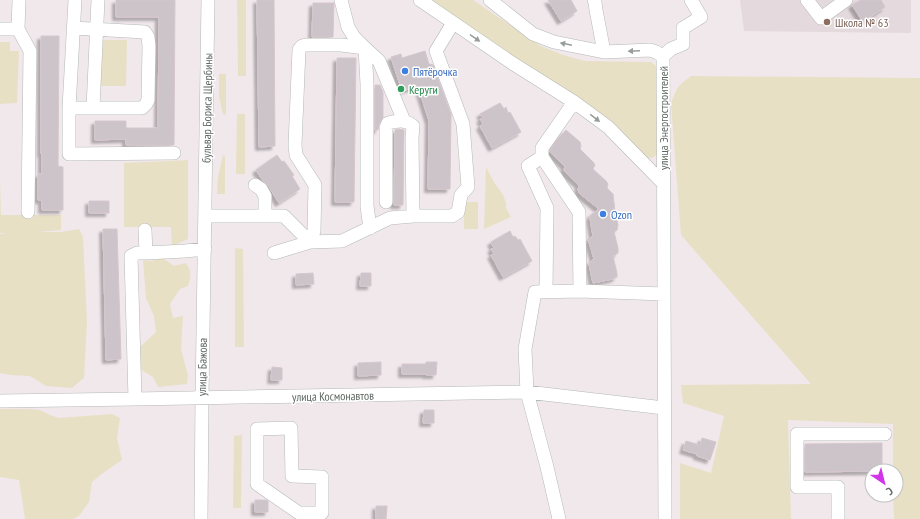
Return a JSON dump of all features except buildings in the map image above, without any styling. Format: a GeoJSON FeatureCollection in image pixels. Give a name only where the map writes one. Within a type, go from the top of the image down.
{"type":"FeatureCollection","features":[{"type":"Feature","properties":{"kind":"street"},"geometry":{"type":"LineString","coordinates":[[19,0],[18,29],[30,51],[28,212]]}},
{"type":"Feature","properties":{"kind":"street"},"geometry":{"type":"LineString","coordinates":[[75,0],[69,108],[69,154],[174,153]]}},
{"type":"Feature","properties":{"kind":"street"},"geometry":{"type":"LineString","coordinates":[[93,108],[98,0]]}},
{"type":"Feature","properties":{"kind":"street","name":"бульвар Бориса Щербины"},"geometry":{"type":"LineString","coordinates":[[205,216],[208,0]]}},
{"type":"Feature","properties":{"kind":"street"},"geometry":{"type":"LineString","coordinates":[[341,0],[348,27],[354,37],[364,48],[379,60],[404,121]]}},
{"type":"Feature","properties":{"kind":"street","name":"улица Энергостроителей"},"geometry":{"type":"LineString","coordinates":[[420,0],[512,63],[574,102],[608,127],[663,183]]}},
{"type":"Feature","properties":{"kind":"street","name":"улица Энергостроителей"},"geometry":{"type":"LineString","coordinates":[[490,0],[533,34],[554,42],[604,52],[650,50],[663,56],[663,183]]}},
{"type":"Feature","properties":{"kind":"street"},"geometry":{"type":"LineString","coordinates":[[663,56],[671,49],[683,44],[683,28],[701,17],[691,0]]}},
{"type":"Feature","properties":{"kind":"street"},"geometry":{"type":"LineString","coordinates":[[807,0],[821,18],[846,0]]}},
{"type":"Feature","properties":{"kind":"street"},"geometry":{"type":"LineString","coordinates":[[596,1],[596,10],[604,52]]}},
{"type":"Feature","properties":{"kind":"street"},"geometry":{"type":"LineString","coordinates":[[274,253],[310,242],[342,240],[390,218],[452,216],[458,212],[461,195],[468,187],[463,124],[436,51],[454,23]]}},
{"type":"Feature","properties":{"kind":"street"},"geometry":{"type":"LineString","coordinates":[[69,108],[142,108],[148,100],[149,46],[148,37],[145,32],[73,28]]}},
{"type":"Feature","properties":{"kind":"street"},"geometry":{"type":"LineString","coordinates":[[0,29],[18,29]]}},
{"type":"Feature","properties":{"kind":"street"},"geometry":{"type":"LineString","coordinates":[[310,242],[314,231],[315,185],[296,155],[295,145],[299,50],[302,46],[306,45],[341,45],[364,48]]}},
{"type":"Feature","properties":{"kind":"street"},"geometry":{"type":"LineString","coordinates":[[364,48],[367,84],[367,206],[370,228]]}},
{"type":"Feature","properties":{"kind":"street"},"geometry":{"type":"LineString","coordinates":[[574,102],[542,148],[542,157],[579,212],[580,291]]}},
{"type":"Feature","properties":{"kind":"street"},"geometry":{"type":"LineString","coordinates":[[386,202],[386,128],[388,123],[404,121],[409,122],[413,126],[409,217]]}},
{"type":"Feature","properties":{"kind":"street"},"geometry":{"type":"LineString","coordinates":[[642,162],[652,163],[658,160],[663,151]]}},
{"type":"Feature","properties":{"kind":"street"},"geometry":{"type":"LineString","coordinates":[[542,157],[528,166],[547,208],[546,291]]}},
{"type":"Feature","properties":{"kind":"street"},"geometry":{"type":"LineString","coordinates":[[663,183],[665,519]]}},
{"type":"Feature","properties":{"kind":"street"},"geometry":{"type":"LineString","coordinates":[[254,185],[262,189],[265,215]]}},
{"type":"Feature","properties":{"kind":"street"},"geometry":{"type":"LineString","coordinates":[[205,216],[284,216],[310,242]]}},
{"type":"Feature","properties":{"kind":"street","name":"улица Бажова"},"geometry":{"type":"LineString","coordinates":[[201,519],[205,216]]}},
{"type":"Feature","properties":{"kind":"street"},"geometry":{"type":"LineString","coordinates":[[144,230],[146,253]]}},
{"type":"Feature","properties":{"kind":"street"},"geometry":{"type":"LineString","coordinates":[[135,399],[131,256],[146,253],[204,249]]}},
{"type":"Feature","properties":{"kind":"street"},"geometry":{"type":"LineString","coordinates":[[559,519],[527,392],[525,349],[535,292],[580,291],[664,294]]}},
{"type":"Feature","properties":{"kind":"street","name":"улица Космонавтов"},"geometry":{"type":"LineString","coordinates":[[0,401],[527,392],[664,408]]}},
{"type":"Feature","properties":{"kind":"street"},"geometry":{"type":"LineString","coordinates":[[291,428],[292,476],[322,477],[322,512],[299,516],[257,484],[257,430],[291,428]]}},
{"type":"Feature","properties":{"kind":"street"},"geometry":{"type":"LineString","coordinates":[[838,519],[838,487],[797,487],[797,434],[885,434]]}},
{"type":"Feature","properties":{"kind":"shaded area"},"geometry":{"type":"Polygon","coordinates":[[[237,0],[246,0],[246,76],[238,76],[237,0]]]}},
{"type":"Feature","properties":{"kind":"shaded area"},"geometry":{"type":"Polygon","coordinates":[[[423,0],[473,0],[541,46],[563,55],[585,61],[651,62],[658,70],[657,155],[652,158],[647,158],[423,0]]]}},
{"type":"Feature","properties":{"kind":"shaded area","name":"Школа № 63"},"geometry":{"type":"Polygon","coordinates":[[[740,0],[911,0],[911,33],[744,31],[740,0]]]}},
{"type":"Feature","properties":{"kind":"shaded area"},"geometry":{"type":"Polygon","coordinates":[[[101,40],[127,40],[126,86],[100,86],[101,40]]]}},
{"type":"Feature","properties":{"kind":"shaded area"},"geometry":{"type":"Polygon","coordinates":[[[0,42],[10,42],[10,51],[19,51],[17,103],[0,104],[0,42]]]}},
{"type":"Feature","properties":{"kind":"shaded area"},"geometry":{"type":"Polygon","coordinates":[[[219,74],[226,74],[226,115],[223,114],[219,97],[219,74]]]}},
{"type":"Feature","properties":{"kind":"shaded area"},"geometry":{"type":"Polygon","coordinates":[[[691,76],[920,78],[920,519],[894,519],[893,503],[904,503],[904,463],[893,463],[893,424],[788,420],[791,519],[680,519],[680,463],[711,473],[724,416],[683,403],[681,385],[811,384],[681,235],[671,104],[674,95],[683,82],[691,76]]]}},
{"type":"Feature","properties":{"kind":"shaded area"},"geometry":{"type":"Polygon","coordinates":[[[237,114],[245,114],[245,174],[236,174],[237,114]]]}},
{"type":"Feature","properties":{"kind":"shaded area"},"geometry":{"type":"Polygon","coordinates":[[[223,155],[225,156],[225,194],[217,194],[218,177],[223,155]]]}},
{"type":"Feature","properties":{"kind":"shaded area"},"geometry":{"type":"Polygon","coordinates":[[[188,160],[188,239],[172,246],[171,227],[124,227],[124,163],[188,160]]]}},
{"type":"Feature","properties":{"kind":"shaded area"},"geometry":{"type":"Polygon","coordinates":[[[486,167],[503,195],[506,208],[511,217],[484,229],[486,167]]]}},
{"type":"Feature","properties":{"kind":"shaded area"},"geometry":{"type":"Polygon","coordinates":[[[0,180],[1,215],[61,215],[61,230],[38,232],[61,232],[79,229],[83,237],[87,321],[84,378],[72,388],[46,386],[30,376],[0,373],[0,234],[6,233],[0,233],[0,180]]]}},
{"type":"Feature","properties":{"kind":"shaded area"},"geometry":{"type":"Polygon","coordinates":[[[464,202],[478,202],[478,229],[464,229],[464,202]]]}},
{"type":"Feature","properties":{"kind":"shaded area"},"geometry":{"type":"Polygon","coordinates":[[[235,248],[243,249],[244,347],[235,347],[235,248]]]}},
{"type":"Feature","properties":{"kind":"shaded area"},"geometry":{"type":"Polygon","coordinates":[[[163,258],[174,266],[185,263],[190,271],[188,286],[180,289],[170,304],[173,318],[183,316],[181,349],[188,375],[187,384],[158,387],[153,377],[138,366],[141,346],[156,332],[154,316],[146,298],[143,260],[152,261],[163,258]]]}},
{"type":"Feature","properties":{"kind":"shaded area"},"geometry":{"type":"Polygon","coordinates":[[[0,409],[40,410],[59,418],[112,414],[120,418],[117,438],[122,460],[92,482],[89,502],[79,516],[73,519],[25,519],[19,480],[0,477],[0,409]]]}},
{"type":"Feature","properties":{"kind":"shaded area"},"geometry":{"type":"Polygon","coordinates":[[[242,435],[241,508],[233,508],[234,436],[242,435]]]}},
{"type":"Feature","properties":{"kind":"place","name":"Школа № 63"},"geometry":{"type":"Point","coordinates":[827,22]}},
{"type":"Feature","properties":{"kind":"place","name":"Пятёрочка"},"geometry":{"type":"Point","coordinates":[405,71]}},
{"type":"Feature","properties":{"kind":"place","name":"Керуги"},"geometry":{"type":"Point","coordinates":[401,89]}},
{"type":"Feature","properties":{"kind":"place","name":"Ozon"},"geometry":{"type":"Point","coordinates":[603,214]}}]}
